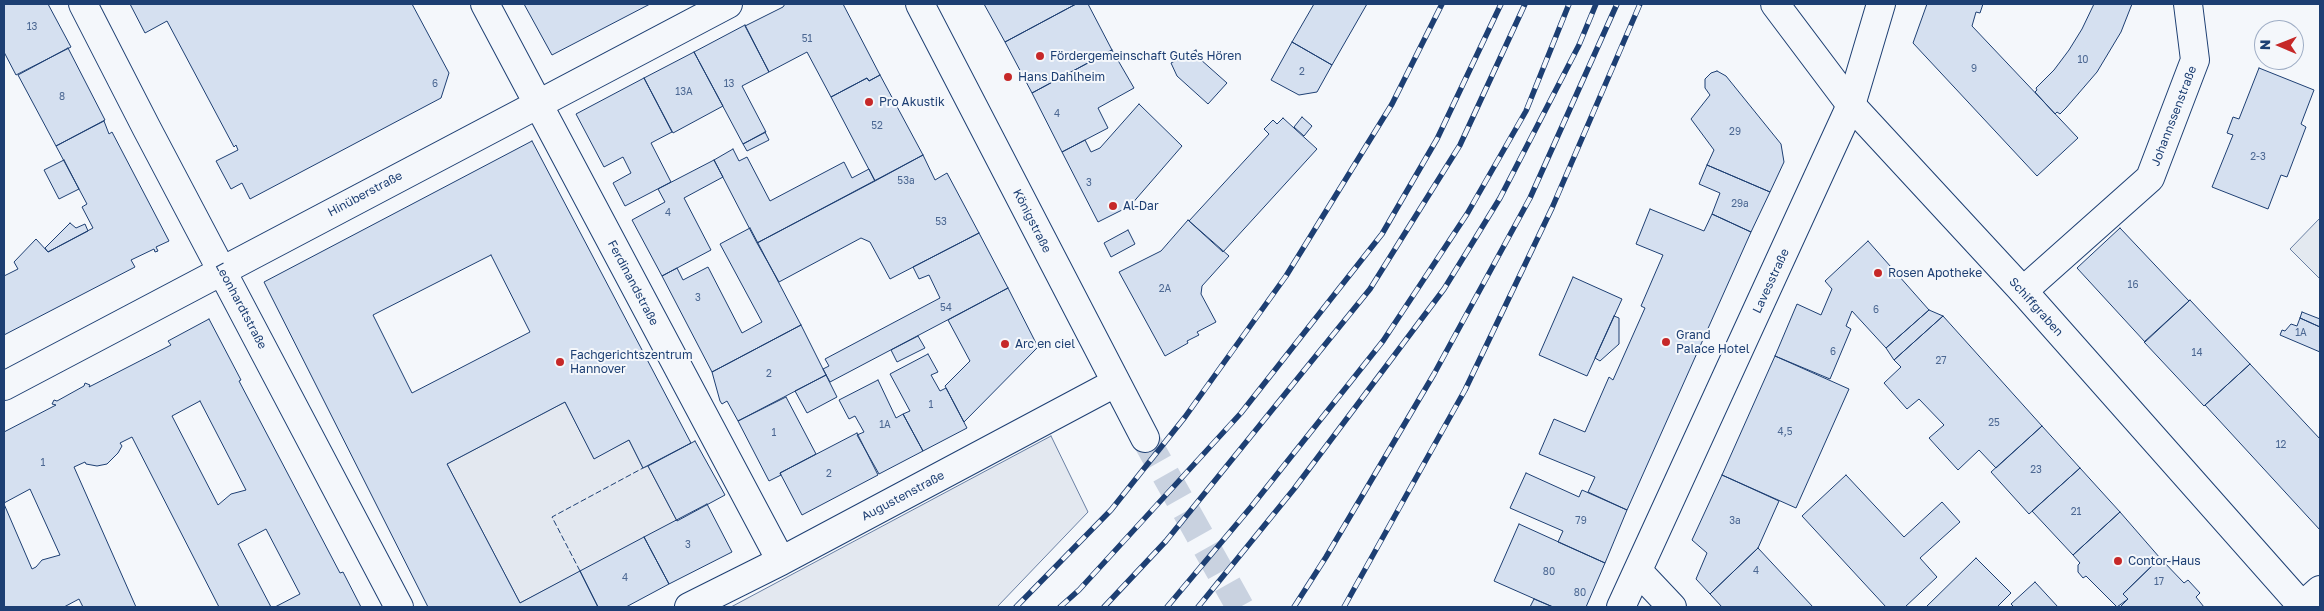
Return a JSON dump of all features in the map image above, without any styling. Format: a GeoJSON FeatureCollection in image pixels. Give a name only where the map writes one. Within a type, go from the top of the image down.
{"type":"FeatureCollection","features":[{"type":"Feature","properties":{"kind":"street","name":"Leonhardtstraße"},"geometry":{"type":"LineString","coordinates":[[83,4],[399,607]]}},
{"type":"Feature","properties":{"kind":"street","name":"Ferdinandstraße"},"geometry":{"type":"LineString","coordinates":[[485,4],[781,561]]}},
{"type":"Feature","properties":{"kind":"street","name":"Hinüberstraße"},"geometry":{"type":"LineString","coordinates":[[4,386],[536,103],[728,4]]}},
{"type":"Feature","properties":{"kind":"street","name":"Königstraße"},"geometry":{"type":"LineString","coordinates":[[920,4],[1145,438]]}},
{"type":"Feature","properties":{"kind":"street","name":"Schiffgraben"},"geometry":{"type":"LineString","coordinates":[[1775,4],[1851,105],[2308,601]]}},
{"type":"Feature","properties":{"kind":"street","name":"Lavesstraße"},"geometry":{"type":"LineString","coordinates":[[1621,607],[1851,105],[1881,4]]}},
{"type":"Feature","properties":{"kind":"street","name":"Johannssenstraße"},"geometry":{"type":"LineString","coordinates":[[2022,291],[2150,178],[2195,60],[2188,4]]}},
{"type":"Feature","properties":{"kind":"street","name":"Augustenstraße"},"geometry":{"type":"LineString","coordinates":[[689,607],[781,561],[1115,383]]}},
{"type":"Feature","properties":{"kind":"street"},"geometry":{"type":"LineString","coordinates":[[1638,571],[1672,607]]}},
{"type":"Feature","properties":{"kind":"shaded area"},"geometry":{"type":"Polygon","coordinates":[[[2320,218],[2320,279],[2290,249],[2320,218]]]}},
{"type":"Feature","properties":{"kind":"shaded area"},"geometry":{"type":"Polygon","coordinates":[[[565,402],[594,458],[629,440],[643,468],[648,466],[677,521],[520,603],[447,464],[565,402]]]}},
{"type":"Feature","properties":{"kind":"shaded area"},"geometry":{"type":"Polygon","coordinates":[[[1051,436],[1088,512],[997,607],[731,607],[1051,436]]]}},
{"type":"Feature","properties":{"kind":"building"},"geometry":{"type":"Polygon","coordinates":[[[4,4],[48,4],[71,47],[16,75],[4,52],[4,4]]]}},
{"type":"Feature","properties":{"kind":"building"},"geometry":{"type":"Polygon","coordinates":[[[130,4],[412,4],[449,73],[441,98],[250,199],[242,183],[231,189],[216,161],[238,150],[236,145],[234,147],[167,21],[145,33],[130,4]]]}},
{"type":"Feature","properties":{"kind":"building"},"geometry":{"type":"Polygon","coordinates":[[[524,4],[650,4],[552,55],[524,4]]]}},
{"type":"Feature","properties":{"kind":"building"},"geometry":{"type":"Polygon","coordinates":[[[785,4],[843,4],[880,75],[869,81],[867,78],[831,97],[807,52],[769,72],[745,26],[783,7],[785,4]]]}},
{"type":"Feature","properties":{"kind":"building"},"geometry":{"type":"Polygon","coordinates":[[[984,4],[1076,4],[1005,42],[984,4]]]}},
{"type":"Feature","properties":{"kind":"building"},"geometry":{"type":"Polygon","coordinates":[[[1076,4],[1088,4],[1112,50],[1032,93],[1005,42],[1076,4]]]}},
{"type":"Feature","properties":{"kind":"building"},"geometry":{"type":"Polygon","coordinates":[[[1314,4],[1367,4],[1332,65],[1292,42],[1314,4]]]}},
{"type":"Feature","properties":{"kind":"building"},"geometry":{"type":"Polygon","coordinates":[[[1927,4],[1983,4],[1980,13],[1976,12],[1972,26],[2078,138],[2037,176],[1913,43],[1927,4]]]}},
{"type":"Feature","properties":{"kind":"building"},"geometry":{"type":"Polygon","coordinates":[[[2094,4],[2132,4],[2121,32],[2097,72],[2060,114],[2057,112],[2055,114],[2035,92],[2036,88],[2054,70],[2069,50],[2094,4]]]}},
{"type":"Feature","properties":{"kind":"building"},"geometry":{"type":"Polygon","coordinates":[[[745,25],[769,72],[742,86],[766,132],[743,144],[694,52],[745,25]]]}},
{"type":"Feature","properties":{"kind":"building"},"geometry":{"type":"Polygon","coordinates":[[[1292,42],[1332,65],[1317,92],[1299,95],[1271,80],[1292,42]]]}},
{"type":"Feature","properties":{"kind":"building"},"geometry":{"type":"Polygon","coordinates":[[[68,48],[105,120],[56,146],[18,75],[68,48]]]}},
{"type":"Feature","properties":{"kind":"building"},"geometry":{"type":"Polygon","coordinates":[[[1112,50],[1134,88],[1098,108],[1108,128],[1062,152],[1032,93],[1112,50]]]}},
{"type":"Feature","properties":{"kind":"building"},"geometry":{"type":"Polygon","coordinates":[[[1196,50],[1200,59],[1227,83],[1208,104],[1177,76],[1171,63],[1196,50]]]}},
{"type":"Feature","properties":{"kind":"building"},"geometry":{"type":"Polygon","coordinates":[[[694,52],[723,106],[673,133],[644,78],[694,52]]]}},
{"type":"Feature","properties":{"kind":"building"},"geometry":{"type":"Polygon","coordinates":[[[2258,70],[2264,70],[2314,90],[2301,124],[2306,127],[2287,177],[2281,175],[2268,209],[2212,187],[2233,135],[2227,133],[2233,117],[2239,119],[2258,70]]]}},
{"type":"Feature","properties":{"kind":"building"},"geometry":{"type":"Polygon","coordinates":[[[1717,71],[1726,76],[1781,144],[1784,162],[1770,192],[1707,165],[1714,150],[1691,119],[1710,95],[1705,88],[1705,79],[1711,73],[1717,71]]]}},
{"type":"Feature","properties":{"kind":"building"},"geometry":{"type":"Polygon","coordinates":[[[880,75],[923,155],[875,181],[831,97],[867,78],[869,81],[880,75]]]}},
{"type":"Feature","properties":{"kind":"building"},"geometry":{"type":"Polygon","coordinates":[[[644,78],[672,132],[651,143],[671,182],[625,206],[613,183],[631,173],[623,157],[604,167],[576,114],[644,78]]]}},
{"type":"Feature","properties":{"kind":"building"},"geometry":{"type":"Polygon","coordinates":[[[1139,104],[1182,146],[1130,206],[1098,222],[1062,152],[1085,140],[1091,152],[1100,148],[1139,104]]]}},
{"type":"Feature","properties":{"kind":"building"},"geometry":{"type":"Polygon","coordinates":[[[1302,117],[1312,126],[1304,136],[1294,127],[1302,117]]]}},
{"type":"Feature","properties":{"kind":"building"},"geometry":{"type":"Polygon","coordinates":[[[1283,118],[1317,149],[1223,252],[1189,221],[1269,134],[1264,129],[1273,120],[1277,124],[1283,118]]]}},
{"type":"Feature","properties":{"kind":"building"},"geometry":{"type":"Polygon","coordinates":[[[104,121],[109,134],[112,132],[169,241],[156,247],[158,251],[155,252],[154,249],[131,260],[135,267],[4,335],[4,276],[18,269],[14,262],[36,239],[48,252],[93,228],[82,207],[87,204],[56,146],[104,121]]]}},
{"type":"Feature","properties":{"kind":"building"},"geometry":{"type":"Polygon","coordinates":[[[765,132],[769,140],[747,151],[743,144],[765,132]]]}},
{"type":"Feature","properties":{"kind":"building","name":"Fachgerichtszentrum Hannover"},"geometry":{"type":"Polygon","coordinates":[[[532,141],[691,443],[643,468],[629,440],[594,459],[565,402],[447,464],[520,603],[580,571],[598,607],[428,607],[264,282],[532,141]],[[491,255],[373,315],[412,393],[530,332],[491,255]]]}},
{"type":"Feature","properties":{"kind":"building"},"geometry":{"type":"Polygon","coordinates":[[[733,149],[739,161],[747,157],[770,201],[844,162],[852,178],[869,169],[875,181],[757,243],[714,160],[733,149]]]}},
{"type":"Feature","properties":{"kind":"building"},"geometry":{"type":"Polygon","coordinates":[[[923,155],[935,180],[947,173],[979,233],[890,279],[870,242],[861,238],[779,282],[757,243],[923,155]]]}},
{"type":"Feature","properties":{"kind":"building"},"geometry":{"type":"Polygon","coordinates":[[[64,160],[79,189],[59,199],[44,170],[64,160]]]}},
{"type":"Feature","properties":{"kind":"building"},"geometry":{"type":"Polygon","coordinates":[[[714,160],[723,177],[684,198],[711,250],[662,276],[632,220],[665,202],[658,189],[714,160]]]}},
{"type":"Feature","properties":{"kind":"building"},"geometry":{"type":"Polygon","coordinates":[[[1707,165],[1770,192],[1751,232],[1712,214],[1720,193],[1699,184],[1707,165]]]}},
{"type":"Feature","properties":{"kind":"building","name":"Grand Palace Hotel"},"geometry":{"type":"Polygon","coordinates":[[[1650,209],[1704,231],[1712,214],[1751,232],[1627,510],[1588,492],[1595,477],[1539,454],[1554,419],[1585,432],[1609,377],[1613,380],[1645,308],[1641,306],[1663,255],[1636,244],[1650,209]]]}},
{"type":"Feature","properties":{"kind":"building"},"geometry":{"type":"Polygon","coordinates":[[[1188,220],[1229,256],[1202,286],[1201,294],[1216,322],[1197,332],[1199,335],[1165,356],[1119,272],[1161,251],[1188,220]]]}},
{"type":"Feature","properties":{"kind":"building"},"geometry":{"type":"Polygon","coordinates":[[[70,223],[76,228],[85,224],[88,231],[48,252],[45,248],[70,223]]]}},
{"type":"Feature","properties":{"kind":"building"},"geometry":{"type":"Polygon","coordinates":[[[750,228],[801,325],[712,372],[662,276],[677,268],[683,280],[708,267],[742,333],[762,322],[720,244],[750,228]]]}},
{"type":"Feature","properties":{"kind":"building"},"geometry":{"type":"Polygon","coordinates":[[[2120,228],[2189,301],[2145,342],[2077,268],[2120,228]]]}},
{"type":"Feature","properties":{"kind":"building"},"geometry":{"type":"Polygon","coordinates":[[[1128,230],[1135,244],[1111,257],[1104,243],[1128,230]]]}},
{"type":"Feature","properties":{"kind":"building"},"geometry":{"type":"Polygon","coordinates":[[[979,233],[1008,288],[830,382],[823,369],[829,366],[825,359],[940,298],[929,275],[919,279],[913,267],[979,233]]]}},
{"type":"Feature","properties":{"kind":"building"},"geometry":{"type":"Polygon","coordinates":[[[1868,241],[1929,310],[1886,348],[1852,311],[1846,326],[1851,329],[1830,379],[1775,356],[1797,304],[1821,315],[1832,289],[1825,281],[1868,241]]]}},
{"type":"Feature","properties":{"kind":"building"},"geometry":{"type":"Polygon","coordinates":[[[1573,277],[1622,299],[1587,376],[1539,355],[1573,277]]]}},
{"type":"Feature","properties":{"kind":"building"},"geometry":{"type":"Polygon","coordinates":[[[1008,288],[1038,347],[964,422],[945,386],[970,361],[948,320],[1008,288]]]}},
{"type":"Feature","properties":{"kind":"building"},"geometry":{"type":"Polygon","coordinates":[[[2190,300],[2250,364],[2204,406],[2144,342],[2190,300]]]}},
{"type":"Feature","properties":{"kind":"building"},"geometry":{"type":"Polygon","coordinates":[[[1929,310],[1943,316],[1894,360],[1886,348],[1929,310]]]}},
{"type":"Feature","properties":{"kind":"building"},"geometry":{"type":"Polygon","coordinates":[[[2302,312],[2320,319],[2320,327],[2300,318],[2302,312]]]}},
{"type":"Feature","properties":{"kind":"building"},"geometry":{"type":"Polygon","coordinates":[[[1614,316],[1619,318],[1619,344],[1600,361],[1595,358],[1614,316]]]}},
{"type":"Feature","properties":{"kind":"building"},"geometry":{"type":"Polygon","coordinates":[[[1943,316],[2042,426],[1996,468],[1979,450],[1958,470],[1929,438],[1944,425],[1919,399],[1907,409],[1884,383],[1901,367],[1894,360],[1943,316]]]}},
{"type":"Feature","properties":{"kind":"building"},"geometry":{"type":"Polygon","coordinates":[[[2300,318],[2320,327],[2320,352],[2280,335],[2282,330],[2285,331],[2291,324],[2297,326],[2300,318]]]}},
{"type":"Feature","properties":{"kind":"building"},"geometry":{"type":"Polygon","coordinates":[[[209,319],[241,380],[239,381],[340,573],[343,572],[361,607],[275,607],[300,594],[266,529],[238,544],[271,607],[219,607],[132,437],[120,443],[122,446],[118,453],[107,464],[97,466],[86,464],[85,462],[74,467],[136,607],[83,607],[79,599],[64,607],[4,607],[4,504],[32,569],[42,560],[60,555],[30,489],[4,503],[4,432],[56,405],[52,404],[54,400],[57,401],[84,386],[85,383],[90,385],[89,387],[171,345],[168,341],[209,319]],[[200,401],[172,416],[218,505],[231,494],[246,490],[200,401]]]}},
{"type":"Feature","properties":{"kind":"building"},"geometry":{"type":"Polygon","coordinates":[[[801,325],[826,375],[738,421],[727,401],[722,404],[720,401],[712,372],[801,325]]]}},
{"type":"Feature","properties":{"kind":"building"},"geometry":{"type":"Polygon","coordinates":[[[918,336],[925,348],[897,362],[891,350],[918,336]]]}},
{"type":"Feature","properties":{"kind":"building"},"geometry":{"type":"Polygon","coordinates":[[[928,354],[938,372],[931,375],[940,391],[946,388],[967,428],[923,451],[903,414],[910,411],[890,374],[928,354]]]}},
{"type":"Feature","properties":{"kind":"building"},"geometry":{"type":"Polygon","coordinates":[[[1775,356],[1849,389],[1796,508],[1722,475],[1775,356]]]}},
{"type":"Feature","properties":{"kind":"building"},"geometry":{"type":"Polygon","coordinates":[[[2250,364],[2320,439],[2320,530],[2205,405],[2250,364]]]}},
{"type":"Feature","properties":{"kind":"building"},"geometry":{"type":"Polygon","coordinates":[[[826,375],[837,397],[807,413],[795,391],[826,375]]]}},
{"type":"Feature","properties":{"kind":"building"},"geometry":{"type":"Polygon","coordinates":[[[878,380],[896,418],[903,414],[923,451],[879,474],[857,435],[864,432],[855,416],[849,419],[839,400],[878,380]]]}},
{"type":"Feature","properties":{"kind":"building"},"geometry":{"type":"Polygon","coordinates":[[[786,397],[816,454],[769,481],[738,421],[786,397]]]}},
{"type":"Feature","properties":{"kind":"building"},"geometry":{"type":"Polygon","coordinates":[[[2042,426],[2080,468],[2029,514],[1991,472],[2042,426]]]}},
{"type":"Feature","properties":{"kind":"building"},"geometry":{"type":"Polygon","coordinates":[[[857,433],[878,475],[802,515],[780,473],[857,433]]]}},
{"type":"Feature","properties":{"kind":"building"},"geometry":{"type":"Polygon","coordinates":[[[695,441],[725,495],[677,521],[648,466],[695,441]]]}},
{"type":"Feature","properties":{"kind":"building"},"geometry":{"type":"Polygon","coordinates":[[[2080,468],[2120,512],[2073,555],[2032,511],[2080,468]]]}},
{"type":"Feature","properties":{"kind":"building"},"geometry":{"type":"Polygon","coordinates":[[[1526,473],[1579,497],[1582,490],[1627,510],[1605,563],[1558,542],[1563,531],[1510,508],[1526,473]]]}},
{"type":"Feature","properties":{"kind":"building"},"geometry":{"type":"Polygon","coordinates":[[[1722,475],[1779,501],[1758,548],[1710,594],[1696,579],[1707,553],[1692,540],[1722,475]]]}},
{"type":"Feature","properties":{"kind":"building"},"geometry":{"type":"Polygon","coordinates":[[[1846,475],[1904,537],[1942,502],[1960,522],[1920,558],[1937,577],[1905,607],[1886,607],[1802,516],[1846,475]]]}},
{"type":"Feature","properties":{"kind":"building"},"geometry":{"type":"Polygon","coordinates":[[[707,504],[732,552],[669,584],[644,537],[707,504]]]}},
{"type":"Feature","properties":{"kind":"building","name":"Contor-Haus"},"geometry":{"type":"Polygon","coordinates":[[[2120,512],[2160,558],[2123,594],[2128,599],[2117,607],[2086,576],[2083,578],[2078,572],[2078,565],[2080,563],[2073,555],[2120,512]]]}},
{"type":"Feature","properties":{"kind":"building"},"geometry":{"type":"Polygon","coordinates":[[[1519,524],[1605,563],[1586,607],[1553,607],[1494,581],[1519,524]]]}},
{"type":"Feature","properties":{"kind":"building"},"geometry":{"type":"Polygon","coordinates":[[[644,537],[669,584],[626,607],[598,607],[580,571],[644,537]]]}},
{"type":"Feature","properties":{"kind":"building"},"geometry":{"type":"Polygon","coordinates":[[[1758,548],[1813,607],[1722,607],[1710,594],[1758,548]]]}},
{"type":"Feature","properties":{"kind":"building"},"geometry":{"type":"Polygon","coordinates":[[[1976,558],[2011,593],[1997,607],[1926,607],[1976,558]]]}},
{"type":"Feature","properties":{"kind":"building"},"geometry":{"type":"Polygon","coordinates":[[[2160,558],[2184,583],[2188,580],[2200,593],[2196,597],[2204,607],[2120,607],[2128,599],[2123,594],[2160,558]]]}},
{"type":"Feature","properties":{"kind":"building"},"geometry":{"type":"Polygon","coordinates":[[[2035,582],[2058,607],[2014,607],[2011,604],[2035,582]]]}},
{"type":"Feature","properties":{"kind":"building"},"geometry":{"type":"Polygon","coordinates":[[[1534,599],[1553,607],[1530,607],[1534,599]]]}},
{"type":"Feature","properties":{"kind":"tunnel"},"geometry":{"type":"LineString","coordinates":[[1145,438],[1240,607]]}},
{"type":"Feature","properties":{"kind":"railway"},"geometry":{"type":"LineString","coordinates":[[1016,607],[1111,510],[1185,417],[1286,276],[1392,104],[1442,4]]}},
{"type":"Feature","properties":{"kind":"railway"},"geometry":{"type":"LineString","coordinates":[[1060,607],[1079,590],[1241,413],[1382,234],[1437,139],[1501,4]]}},
{"type":"Feature","properties":{"kind":"railway"},"geometry":{"type":"LineString","coordinates":[[1104,607],[1166,541],[1370,289],[1460,145],[1525,4]]}},
{"type":"Feature","properties":{"kind":"railway"},"geometry":{"type":"LineString","coordinates":[[1167,607],[1251,507],[1383,341],[1467,214],[1526,111],[1569,4]]}},
{"type":"Feature","properties":{"kind":"railway"},"geometry":{"type":"LineString","coordinates":[[1198,607],[1294,489],[1444,289],[1500,198],[1579,45],[1596,4]]}},
{"type":"Feature","properties":{"kind":"railway"},"geometry":{"type":"LineString","coordinates":[[1294,607],[1326,557],[1434,374],[1530,198],[1617,4]]}},
{"type":"Feature","properties":{"kind":"railway"},"geometry":{"type":"LineString","coordinates":[[1344,607],[1465,390],[1552,208],[1640,4]]}},
{"type":"Feature","properties":{"kind":"fence"},"geometry":{"type":"LineString","coordinates":[[580,571],[552,517],[643,468]]}},
{"type":"Feature","properties":{"kind":"place","name":"Fördergemeinschaft Gutes Hören"},"geometry":{"type":"Point","coordinates":[1040,56]}},
{"type":"Feature","properties":{"kind":"place","name":"Hans Dahlheim"},"geometry":{"type":"Point","coordinates":[1008,77]}},
{"type":"Feature","properties":{"kind":"place","name":"Pro Akustik"},"geometry":{"type":"Point","coordinates":[869,102]}},
{"type":"Feature","properties":{"kind":"place","name":"Al-Dar"},"geometry":{"type":"Point","coordinates":[1113,206]}},
{"type":"Feature","properties":{"kind":"place","name":"Rosen Apotheke"},"geometry":{"type":"Point","coordinates":[1878,273]}},
{"type":"Feature","properties":{"kind":"place","name":"Grand Palace Hotel"},"geometry":{"type":"Point","coordinates":[1666,342]}},
{"type":"Feature","properties":{"kind":"place","name":"Arc en ciel"},"geometry":{"type":"Point","coordinates":[1005,344]}},
{"type":"Feature","properties":{"kind":"place","name":"Fachgerichtszentrum Hannover"},"geometry":{"type":"Point","coordinates":[560,362]}},
{"type":"Feature","properties":{"kind":"place","name":"Contor-Haus"},"geometry":{"type":"Point","coordinates":[2118,561]}}]}
